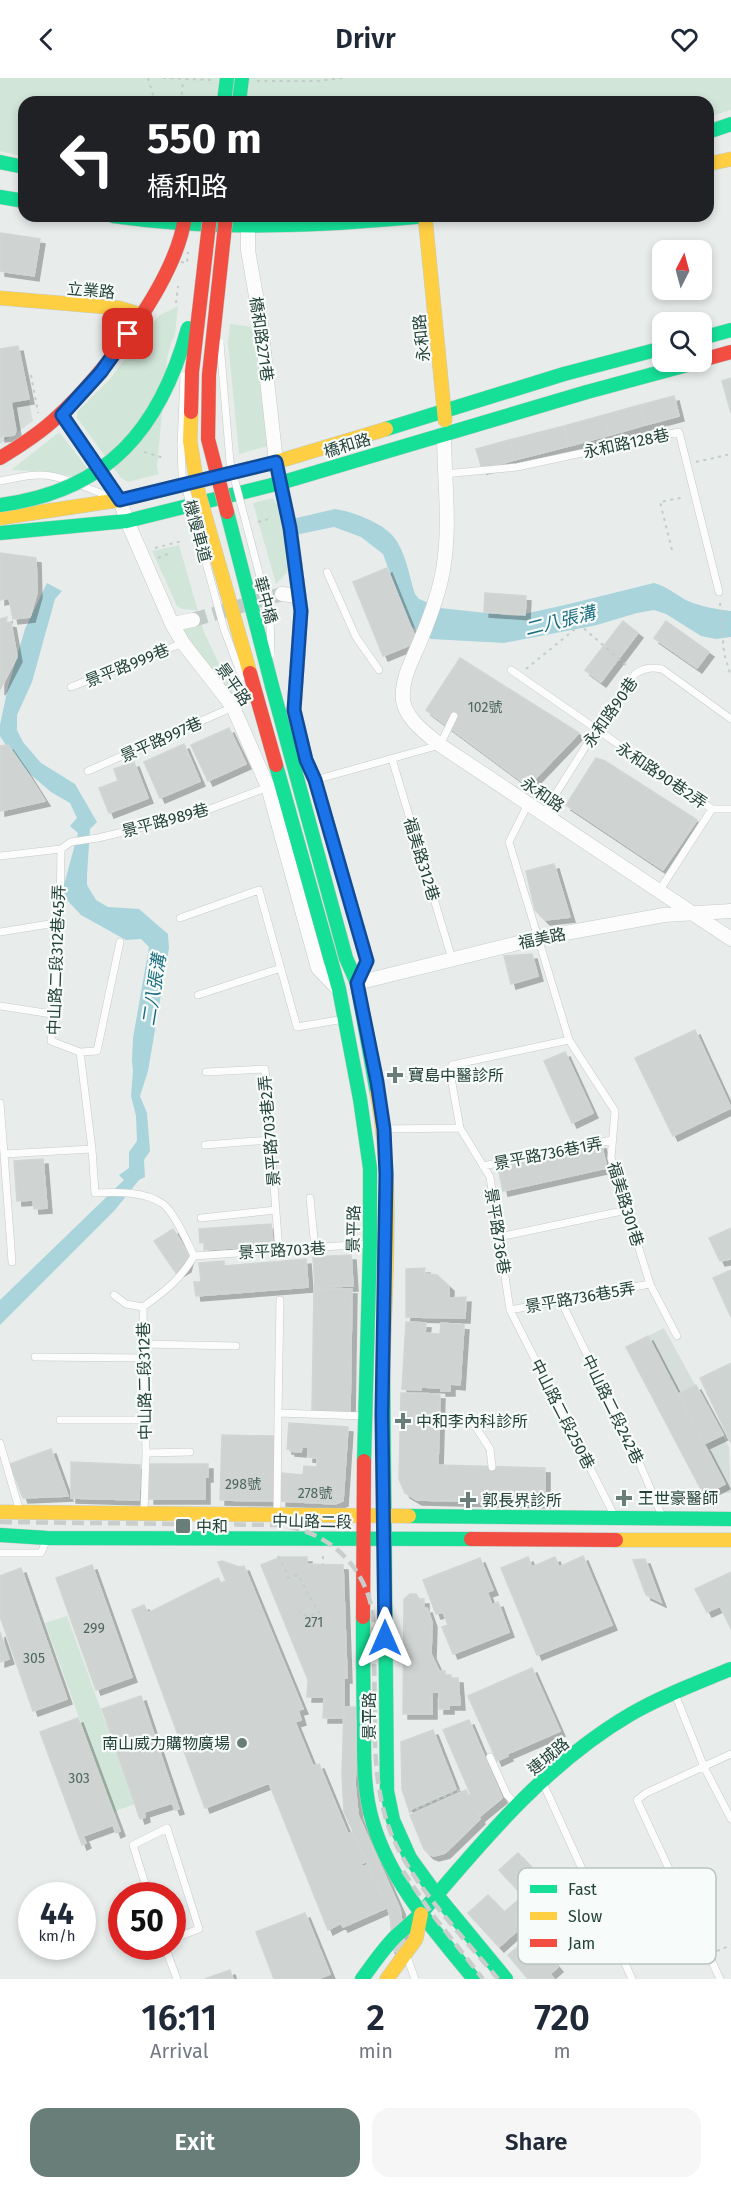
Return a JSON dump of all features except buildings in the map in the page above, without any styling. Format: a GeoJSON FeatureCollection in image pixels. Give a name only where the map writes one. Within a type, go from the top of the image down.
{"type":"FeatureCollection","features":[{"type":"Feature","properties":{"kind":"main road"},"geometry":{"type":"LineString","coordinates":[[225,96],[227,78]]}},
{"type":"Feature","properties":{"kind":"main road"},"geometry":{"type":"LineString","coordinates":[[242,96],[244,78]]}},
{"type":"Feature","properties":{"kind":"main road"},"geometry":{"type":"LineString","coordinates":[[714,130],[731,124]]}},
{"type":"Feature","properties":{"kind":"main road"},"geometry":{"type":"LineString","coordinates":[[714,163],[731,159]]}},
{"type":"Feature","properties":{"kind":"main road"},"geometry":{"type":"LineString","coordinates":[[0,162],[18,165]]}},
{"type":"Feature","properties":{"kind":"main road"},"geometry":{"type":"LineString","coordinates":[[0,197],[18,200]]}},
{"type":"Feature","properties":{"kind":"main road"},"geometry":{"type":"LineString","coordinates":[[0,458],[62,415],[101,372],[142,315],[164,277],[183,222]]}},
{"type":"Feature","properties":{"kind":"main road"},"geometry":{"type":"LineString","coordinates":[[209,222],[192,372],[190,441],[198,491],[276,765]]}},
{"type":"Feature","properties":{"kind":"main road","name":"華中橋"},"geometry":{"type":"LineString","coordinates":[[225,222],[209,375],[208,439],[346,958],[357,983]]}},
{"type":"Feature","properties":{"kind":"main road"},"geometry":{"type":"LineString","coordinates":[[247,222],[308,227],[361,222]]}},
{"type":"Feature","properties":{"kind":"main road","name":"永和路"},"geometry":{"type":"LineString","coordinates":[[426,222],[445,410],[444,434]]}},
{"type":"Feature","properties":{"kind":"main road"},"geometry":{"type":"LineString","coordinates":[[0,505],[52,495],[89,476],[121,453],[147,424],[179,363],[205,259]]}},
{"type":"Feature","properties":{"kind":"main road","name":"立業路"},"geometry":{"type":"LineString","coordinates":[[0,298],[119,308],[142,315]]}},
{"type":"Feature","properties":{"kind":"main road"},"geometry":{"type":"LineString","coordinates":[[712,335],[731,330]]}},
{"type":"Feature","properties":{"kind":"main road","name":"橋和路"},"geometry":{"type":"LineString","coordinates":[[0,518],[120,500],[276,462],[564,374],[652,351]]}},
{"type":"Feature","properties":{"kind":"main road","name":"橋和路"},"geometry":{"type":"LineString","coordinates":[[712,358],[731,352]]}},
{"type":"Feature","properties":{"kind":"main road","name":"橋和路"},"geometry":{"type":"LineString","coordinates":[[0,533],[127,520],[280,483],[661,372]]}},
{"type":"Feature","properties":{"kind":"main road","name":"景平路"},"geometry":{"type":"LineString","coordinates":[[276,765],[339,989],[360,1099],[370,1168],[362,1515],[364,1760],[367,1795],[373,1824],[391,1869],[421,1914],[474,1979]]}},
{"type":"Feature","properties":{"kind":"main road","name":"景平路"},"geometry":{"type":"LineString","coordinates":[[357,983],[384,1129],[386,1228],[382,1414],[387,1791],[393,1820],[411,1858],[436,1894],[506,1979]]}},
{"type":"Feature","properties":{"kind":"main road","name":"中山路二段"},"geometry":{"type":"LineString","coordinates":[[0,1512],[731,1519]]}},
{"type":"Feature","properties":{"kind":"main road","name":"中山路二段"},"geometry":{"type":"LineString","coordinates":[[0,1535],[47,1538],[731,1540]]}},
{"type":"Feature","properties":{"kind":"main road","name":"連城路"},"geometry":{"type":"LineString","coordinates":[[362,1979],[392,1941],[421,1914],[472,1851],[542,1780],[571,1756],[629,1715],[674,1692],[731,1670]]}},
{"type":"Feature","properties":{"kind":"main road","name":"連城路"},"geometry":{"type":"LineString","coordinates":[[387,1979],[416,1939],[421,1914]]}},
{"type":"Feature","properties":{"kind":"street","name":"橋和路271巷"},"geometry":{"type":"LineString","coordinates":[[247,222],[248,250],[261,325],[276,462]]}},
{"type":"Feature","properties":{"kind":"street","name":"永和路"},"geometry":{"type":"LineString","coordinates":[[444,434],[444,474],[448,504],[447,538],[443,571],[436,600],[405,677],[404,701],[412,720],[440,745],[731,939]]}},
{"type":"Feature","properties":{"kind":"street","name":"景平路"},"geometry":{"type":"LineString","coordinates":[[276,462],[287,514],[301,611],[294,710],[306,760],[315,780],[367,961],[357,983]]}},
{"type":"Feature","properties":{"kind":"street","name":"景平路"},"geometry":{"type":"LineString","coordinates":[[120,500],[172,624],[183,643],[233,706],[268,787],[318,968],[339,989]]}},
{"type":"Feature","properties":{"kind":"street"},"geometry":{"type":"LineString","coordinates":[[282,594],[298,596]]}},
{"type":"Feature","properties":{"kind":"street"},"geometry":{"type":"LineString","coordinates":[[172,624],[193,620]]}},
{"type":"Feature","properties":{"kind":"street","name":"福美路"},"geometry":{"type":"LineString","coordinates":[[357,983],[538,938],[664,915],[731,911]]}},
{"type":"Feature","properties":{"kind":"lane"},"geometry":{"type":"LineString","coordinates":[[218,96],[220,78]]}},
{"type":"Feature","properties":{"kind":"lane","name":"機慢車道"},"geometry":{"type":"LineString","coordinates":[[202,222],[182,390],[182,474],[224,629],[276,765]]}},
{"type":"Feature","properties":{"kind":"lane"},"geometry":{"type":"LineString","coordinates":[[230,222],[220,342],[230,462],[270,615],[272,686]]}},
{"type":"Feature","properties":{"kind":"lane","name":"景平路"},"geometry":{"type":"LineString","coordinates":[[62,415],[120,500]]}},
{"type":"Feature","properties":{"kind":"lane","name":"永和路128巷"},"geometry":{"type":"LineString","coordinates":[[444,474],[517,467],[679,432],[718,592]]}},
{"type":"Feature","properties":{"kind":"lane"},"geometry":{"type":"LineString","coordinates":[[0,481],[49,475],[120,500]]}},
{"type":"Feature","properties":{"kind":"lane"},"geometry":{"type":"LineString","coordinates":[[327,572],[356,637],[377,670]]}},
{"type":"Feature","properties":{"kind":"lane","name":"景平路999巷"},"geometry":{"type":"LineString","coordinates":[[71,687],[183,643]]}},
{"type":"Feature","properties":{"kind":"lane","name":"永和路90巷"},"geometry":{"type":"LineString","coordinates":[[543,814],[596,730],[635,674],[651,668],[662,669],[731,719]]}},
{"type":"Feature","properties":{"kind":"lane","name":"永和路90巷2弄"},"geometry":{"type":"LineString","coordinates":[[511,670],[711,809],[731,809]]}},
{"type":"Feature","properties":{"kind":"lane","name":"景平路997巷"},"geometry":{"type":"LineString","coordinates":[[88,771],[233,706]]}},
{"type":"Feature","properties":{"kind":"lane"},"geometry":{"type":"LineString","coordinates":[[315,780],[440,745],[454,716]]}},
{"type":"Feature","properties":{"kind":"lane","name":"福美路312巷"},"geometry":{"type":"LineString","coordinates":[[392,759],[452,959]]}},
{"type":"Feature","properties":{"kind":"lane","name":"景平路989巷"},"geometry":{"type":"LineString","coordinates":[[61,849],[71,842],[98,838],[197,814],[268,787]]}},
{"type":"Feature","properties":{"kind":"lane","name":"福美路301巷"},"geometry":{"type":"LineString","coordinates":[[528,804],[509,842],[570,1040],[615,1111],[610,1158],[650,1284],[677,1336]]}},
{"type":"Feature","properties":{"kind":"lane"},"geometry":{"type":"LineString","coordinates":[[659,891],[711,809]]}},
{"type":"Feature","properties":{"kind":"lane"},"geometry":{"type":"LineString","coordinates":[[0,856],[61,849]]}},
{"type":"Feature","properties":{"kind":"lane","name":"中山路二段312巷45弄"},"geometry":{"type":"LineString","coordinates":[[61,849],[60,914],[56,923],[57,998],[52,1014],[51,1041],[80,1052]]}},
{"type":"Feature","properties":{"kind":"lane"},"geometry":{"type":"LineString","coordinates":[[180,918],[259,890],[297,1027],[344,1019]]}},
{"type":"Feature","properties":{"kind":"lane"},"geometry":{"type":"LineString","coordinates":[[0,932],[56,923]]}},
{"type":"Feature","properties":{"kind":"lane"},"geometry":{"type":"LineString","coordinates":[[120,942],[97,1052],[80,1052],[95,1193],[140,1194],[164,1204],[194,1256]]}},
{"type":"Feature","properties":{"kind":"lane"},"geometry":{"type":"LineString","coordinates":[[198,995],[281,968]]}},
{"type":"Feature","properties":{"kind":"lane"},"geometry":{"type":"LineString","coordinates":[[0,1006],[52,1014]]}},
{"type":"Feature","properties":{"kind":"lane"},"geometry":{"type":"LineString","coordinates":[[384,1129],[460,1128],[450,1072],[452,1065],[570,1040]]}},
{"type":"Feature","properties":{"kind":"lane","name":"景平路703巷2弄"},"geometry":{"type":"LineString","coordinates":[[206,1072],[265,1069],[279,1251]]}},
{"type":"Feature","properties":{"kind":"lane"},"geometry":{"type":"LineString","coordinates":[[0,1103],[12,1262]]}},
{"type":"Feature","properties":{"kind":"lane","name":"景平路736巷"},"geometry":{"type":"LineString","coordinates":[[460,1128],[490,1177],[510,1310]]}},
{"type":"Feature","properties":{"kind":"lane"},"geometry":{"type":"LineString","coordinates":[[206,1145],[270,1140]]}},
{"type":"Feature","properties":{"kind":"lane","name":"景平路736巷1弄"},"geometry":{"type":"LineString","coordinates":[[483,1166],[612,1140]]}},
{"type":"Feature","properties":{"kind":"lane"},"geometry":{"type":"LineString","coordinates":[[4,1154],[92,1149]]}},
{"type":"Feature","properties":{"kind":"lane"},"geometry":{"type":"LineString","coordinates":[[310,1198],[315,1248]]}},
{"type":"Feature","properties":{"kind":"lane"},"geometry":{"type":"LineString","coordinates":[[201,1218],[276,1210]]}},
{"type":"Feature","properties":{"kind":"lane"},"geometry":{"type":"LineString","coordinates":[[499,1237],[627,1210]]}},
{"type":"Feature","properties":{"kind":"lane","name":"景平路703巷"},"geometry":{"type":"LineString","coordinates":[[194,1256],[370,1244]]}},
{"type":"Feature","properties":{"kind":"lane","name":"中山路二段312巷"},"geometry":{"type":"LineString","coordinates":[[144,1513],[146,1453],[143,1307],[167,1290],[185,1272],[194,1256]]}},
{"type":"Feature","properties":{"kind":"lane","name":"景平路736巷5弄"},"geometry":{"type":"LineString","coordinates":[[510,1310],[650,1284]]}},
{"type":"Feature","properties":{"kind":"lane"},"geometry":{"type":"LineString","coordinates":[[114,1295],[126,1304],[143,1307]]}},
{"type":"Feature","properties":{"kind":"lane"},"geometry":{"type":"LineString","coordinates":[[277,1514],[280,1300]]}},
{"type":"Feature","properties":{"kind":"lane","name":"中山路二段242巷"},"geometry":{"type":"LineString","coordinates":[[561,1301],[639,1462],[663,1518]]}},
{"type":"Feature","properties":{"kind":"lane","name":"中山路二段250巷"},"geometry":{"type":"LineString","coordinates":[[510,1310],[616,1518]]}},
{"type":"Feature","properties":{"kind":"lane"},"geometry":{"type":"LineString","coordinates":[[145,1344],[236,1346]]}},
{"type":"Feature","properties":{"kind":"lane"},"geometry":{"type":"LineString","coordinates":[[35,1357],[145,1358]]}},
{"type":"Feature","properties":{"kind":"lane"},"geometry":{"type":"LineString","coordinates":[[278,1413],[365,1416]]}},
{"type":"Feature","properties":{"kind":"lane"},"geometry":{"type":"LineString","coordinates":[[470,1418],[490,1449],[492,1467]]}},
{"type":"Feature","properties":{"kind":"lane"},"geometry":{"type":"LineString","coordinates":[[60,1420],[145,1419]]}},
{"type":"Feature","properties":{"kind":"lane"},"geometry":{"type":"LineString","coordinates":[[0,1443],[20,1512]]}},
{"type":"Feature","properties":{"kind":"lane"},"geometry":{"type":"LineString","coordinates":[[146,1453],[190,1452]]}},
{"type":"Feature","properties":{"kind":"lane"},"geometry":{"type":"LineString","coordinates":[[492,1517],[493,1502]]}},
{"type":"Feature","properties":{"kind":"lane"},"geometry":{"type":"LineString","coordinates":[[0,1553],[41,1553],[47,1538]]}},
{"type":"Feature","properties":{"kind":"lane"},"geometry":{"type":"LineString","coordinates":[[674,1692],[704,1767],[731,1819]]}},
{"type":"Feature","properties":{"kind":"lane"},"geometry":{"type":"LineString","coordinates":[[669,1868],[637,1800],[646,1793],[731,1754]]}},
{"type":"Feature","properties":{"kind":"lane"},"geometry":{"type":"LineString","coordinates":[[490,1757],[507,1795],[517,1805]]}},
{"type":"Feature","properties":{"kind":"lane"},"geometry":{"type":"LineString","coordinates":[[542,1780],[582,1868]]}},
{"type":"Feature","properties":{"kind":"lane"},"geometry":{"type":"LineString","coordinates":[[145,1882],[133,1845],[167,1828],[184,1882]]}},
{"type":"Feature","properties":{"kind":"lane"},"geometry":{"type":"LineString","coordinates":[[186,1888],[199,1929],[186,1934]]}},
{"type":"Feature","properties":{"kind":"lane"},"geometry":{"type":"LineString","coordinates":[[406,1954],[415,1979]]}},
{"type":"Feature","properties":{"kind":"lane"},"geometry":{"type":"LineString","coordinates":[[170,1960],[177,1979]]}},
{"type":"Feature","properties":{"kind":"lane"},"geometry":{"type":"LineString","coordinates":[[625,1964],[632,1979]]}},
{"type":"Feature","properties":{"kind":"lane"},"geometry":{"type":"LineString","coordinates":[[713,1964],[720,1979]]}},
{"type":"Feature","properties":{"kind":"path"},"geometry":{"type":"LineString","coordinates":[[148,78],[152,96]]}},
{"type":"Feature","properties":{"kind":"path"},"geometry":{"type":"LineString","coordinates":[[182,96],[183,80]]}},
{"type":"Feature","properties":{"kind":"path"},"geometry":{"type":"LineString","coordinates":[[181,262],[187,263],[188,251]]}},
{"type":"Feature","properties":{"kind":"path"},"geometry":{"type":"LineString","coordinates":[[31,375],[42,431]]}},
{"type":"Feature","properties":{"kind":"path"},"geometry":{"type":"LineString","coordinates":[[687,464],[731,454]]}},
{"type":"Feature","properties":{"kind":"path"},"geometry":{"type":"LineString","coordinates":[[672,550],[660,502],[695,494]]}},
{"type":"Feature","properties":{"kind":"path"},"geometry":{"type":"LineString","coordinates":[[256,522],[287,514]]}},
{"type":"Feature","properties":{"kind":"path"},"geometry":{"type":"LineString","coordinates":[[153,548],[182,541]]}},
{"type":"Feature","properties":{"kind":"path"},"geometry":{"type":"LineString","coordinates":[[157,559],[168,554]]}},
{"type":"Feature","properties":{"kind":"path"},"geometry":{"type":"LineString","coordinates":[[721,608],[724,653],[731,677]]}},
{"type":"Feature","properties":{"kind":"path"},"geometry":{"type":"LineString","coordinates":[[540,691],[544,686],[524,670],[580,625],[635,674]]}},
{"type":"Feature","properties":{"kind":"path"},"geometry":{"type":"LineString","coordinates":[[322,1551],[323,1565]]}},
{"type":"Feature","properties":{"kind":"path"},"geometry":{"type":"LineString","coordinates":[[275,1552],[288,1576],[298,1575],[319,1613],[306,1616],[302,1611]]}},
{"type":"Feature","properties":{"kind":"path"},"geometry":{"type":"LineString","coordinates":[[406,1814],[462,1789]]}},
{"type":"Feature","properties":{"kind":"path"},"geometry":{"type":"LineString","coordinates":[[716,1951],[731,1945]]}},
{"type":"Feature","properties":{"kind":"shaded area"},"geometry":{"type":"Polygon","coordinates":[[[18,346],[33,421],[0,444],[0,349],[18,346]]]}},
{"type":"Feature","properties":{"kind":"shaded area"},"geometry":{"type":"Polygon","coordinates":[[[664,1328],[729,1447],[731,1493],[718,1493],[716,1489],[704,1495],[626,1347],[664,1328]]]}},
{"type":"Feature","properties":{"kind":"green space"},"geometry":{"type":"Polygon","coordinates":[[[0,78],[731,78],[731,110],[714,115],[714,96],[18,96],[18,156],[0,151],[0,78]]]}},
{"type":"Feature","properties":{"kind":"green space"},"geometry":{"type":"Polygon","coordinates":[[[178,306],[175,335],[167,359],[157,467],[159,474],[128,482],[121,478],[77,418],[77,412],[110,379],[160,315],[178,306]]]}},
{"type":"Feature","properties":{"kind":"green space"},"geometry":{"type":"Polygon","coordinates":[[[230,324],[253,327],[268,446],[239,454],[228,343],[230,324]]]}},
{"type":"Feature","properties":{"kind":"green space"},"geometry":{"type":"Polygon","coordinates":[[[58,433],[96,480],[49,472],[11,470],[58,433]]]}},
{"type":"Feature","properties":{"kind":"green space"},"geometry":{"type":"Polygon","coordinates":[[[273,498],[278,504],[291,568],[276,584],[253,503],[273,498]]]}},
{"type":"Feature","properties":{"kind":"green space"},"geometry":{"type":"Polygon","coordinates":[[[179,545],[204,632],[240,708],[183,633],[184,624],[194,626],[195,610],[182,609],[177,606],[152,551],[179,545]]]}},
{"type":"Feature","properties":{"kind":"green space"},"geometry":{"type":"Polygon","coordinates":[[[67,1616],[135,1804],[113,1812],[45,1623],[67,1616]]]}},
{"type":"Feature","properties":{"kind":"water","name":"二八張溝"},"geometry":{"type":"Polygon","coordinates":[[[335,509],[364,518],[390,533],[403,553],[415,594],[419,599],[440,608],[515,616],[654,583],[693,603],[731,611],[731,637],[716,639],[701,636],[666,614],[654,610],[597,625],[504,643],[431,639],[409,625],[383,554],[361,537],[334,527],[295,535],[292,519],[335,509]]]}},
{"type":"Feature","properties":{"kind":"water","name":"二八張溝"},"geometry":{"type":"Polygon","coordinates":[[[47,583],[62,591],[55,599],[32,682],[17,715],[17,730],[23,742],[41,763],[75,784],[97,822],[90,829],[87,875],[87,885],[96,900],[108,907],[139,909],[168,934],[169,948],[148,1071],[140,1096],[147,1113],[150,1151],[144,1160],[145,1177],[139,1180],[115,1210],[0,1325],[0,1300],[124,1180],[119,1175],[129,1168],[129,1152],[137,1141],[136,1116],[131,1096],[133,1038],[149,947],[141,939],[126,940],[81,915],[65,898],[64,885],[78,833],[70,826],[77,818],[70,803],[51,792],[17,763],[0,736],[8,687],[25,629],[47,583]]]}},
{"type":"Feature","properties":{"kind":"tunnel"},"geometry":{"type":"LineString","coordinates":[[193,620],[282,594]]}},
{"type":"Feature","properties":{"kind":"railway"},"geometry":{"type":"LineString","coordinates":[[0,1522],[278,1525],[309,1533],[323,1540],[347,1559],[357,1572],[372,1608],[376,1766],[389,1828],[409,1868],[422,1887],[498,1979]]}},
{"type":"Feature","properties":{"kind":"railway"},"geometry":{"type":"LineString","coordinates":[[403,1871],[432,1914],[483,1979]]}},
{"type":"Feature","properties":{"kind":"traffic: fast"},"geometry":{"type":"LineString","coordinates":[[225,96],[227,78]]}},
{"type":"Feature","properties":{"kind":"traffic: fast"},"geometry":{"type":"LineString","coordinates":[[240,96],[242,78]]}},
{"type":"Feature","properties":{"kind":"traffic: fast"},"geometry":{"type":"LineString","coordinates":[[714,130],[731,124]]}},
{"type":"Feature","properties":{"kind":"traffic: fast"},"geometry":{"type":"LineString","coordinates":[[0,162],[18,166]]}},
{"type":"Feature","properties":{"kind":"traffic: fast"},"geometry":{"type":"LineString","coordinates":[[0,197],[18,200]]}},
{"type":"Feature","properties":{"kind":"traffic: fast"},"geometry":{"type":"LineString","coordinates":[[165,222],[230,225],[348,222]]}},
{"type":"Feature","properties":{"kind":"traffic: fast"},"geometry":{"type":"LineString","coordinates":[[0,505],[38,498],[71,486],[100,469],[124,449],[145,425],[162,396],[188,328]]}},
{"type":"Feature","properties":{"kind":"traffic: fast"},"geometry":{"type":"LineString","coordinates":[[712,335],[731,330]]}},
{"type":"Feature","properties":{"kind":"traffic: fast"},"geometry":{"type":"LineString","coordinates":[[386,429],[564,374],[652,351]]}},
{"type":"Feature","properties":{"kind":"traffic: fast"},"geometry":{"type":"LineString","coordinates":[[0,533],[127,521],[280,483],[661,372]]}},
{"type":"Feature","properties":{"kind":"traffic: fast"},"geometry":{"type":"LineString","coordinates":[[227,512],[272,686]]}},
{"type":"Feature","properties":{"kind":"traffic: fast"},"geometry":{"type":"LineString","coordinates":[[272,686],[346,958],[357,983],[377,1093]]}},
{"type":"Feature","properties":{"kind":"traffic: fast"},"geometry":{"type":"LineString","coordinates":[[276,765],[339,989],[360,1099],[370,1168],[364,1461]]}},
{"type":"Feature","properties":{"kind":"traffic: fast"},"geometry":{"type":"LineString","coordinates":[[383,1367],[387,1791],[393,1820],[410,1858],[436,1894],[506,1979]]}},
{"type":"Feature","properties":{"kind":"traffic: fast"},"geometry":{"type":"LineString","coordinates":[[409,1516],[731,1519]]}},
{"type":"Feature","properties":{"kind":"traffic: fast"},"geometry":{"type":"LineString","coordinates":[[0,1535],[47,1538],[471,1539]]}},
{"type":"Feature","properties":{"kind":"traffic: fast"},"geometry":{"type":"LineString","coordinates":[[363,1617],[365,1773],[367,1799],[373,1823],[381,1845],[403,1886],[416,1906],[474,1979]]}},
{"type":"Feature","properties":{"kind":"traffic: fast"},"geometry":{"type":"LineString","coordinates":[[362,1979],[391,1941],[423,1911],[494,1830],[572,1755],[643,1707],[731,1669]]}},
{"type":"Feature","properties":{"kind":"traffic: slow"},"geometry":{"type":"LineString","coordinates":[[714,163],[731,159]]}},
{"type":"Feature","properties":{"kind":"traffic: slow"},"geometry":{"type":"LineString","coordinates":[[426,222],[445,420]]}},
{"type":"Feature","properties":{"kind":"traffic: slow"},"geometry":{"type":"LineString","coordinates":[[0,298],[119,308],[142,315]]}},
{"type":"Feature","properties":{"kind":"traffic: slow"},"geometry":{"type":"LineString","coordinates":[[191,412],[190,441],[198,491],[250,673]]}},
{"type":"Feature","properties":{"kind":"traffic: slow"},"geometry":{"type":"LineString","coordinates":[[0,518],[120,500],[276,462],[386,429]]}},
{"type":"Feature","properties":{"kind":"traffic: slow"},"geometry":{"type":"LineString","coordinates":[[377,1093],[387,1195],[383,1367]]}},
{"type":"Feature","properties":{"kind":"traffic: slow"},"geometry":{"type":"LineString","coordinates":[[0,1512],[409,1516]]}},
{"type":"Feature","properties":{"kind":"traffic: slow"},"geometry":{"type":"LineString","coordinates":[[616,1540],[731,1540]]}},
{"type":"Feature","properties":{"kind":"traffic: slow"},"geometry":{"type":"LineString","coordinates":[[387,1979],[416,1939],[421,1914]]}},
{"type":"Feature","properties":{"kind":"traffic: jam"},"geometry":{"type":"LineString","coordinates":[[0,458],[29,440],[56,418],[95,378],[115,353],[153,297],[168,269],[184,222]]}},
{"type":"Feature","properties":{"kind":"traffic: jam"},"geometry":{"type":"LineString","coordinates":[[191,412],[192,372],[209,222]]}},
{"type":"Feature","properties":{"kind":"traffic: jam"},"geometry":{"type":"LineString","coordinates":[[225,222],[209,375],[208,439],[227,512]]}},
{"type":"Feature","properties":{"kind":"traffic: jam"},"geometry":{"type":"LineString","coordinates":[[712,357],[731,352]]}},
{"type":"Feature","properties":{"kind":"traffic: jam"},"geometry":{"type":"LineString","coordinates":[[250,673],[276,765]]}},
{"type":"Feature","properties":{"kind":"traffic: jam"},"geometry":{"type":"LineString","coordinates":[[363,1617],[364,1461]]}},
{"type":"Feature","properties":{"kind":"traffic: jam"},"geometry":{"type":"LineString","coordinates":[[471,1539],[616,1540]]}},
{"type":"Feature","properties":{"kind":"place","name":"寶島中醫診所"},"geometry":{"type":"Point","coordinates":[395,1075]}},
{"type":"Feature","properties":{"kind":"place","name":"中和李內科診所"},"geometry":{"type":"Point","coordinates":[403,1421]}},
{"type":"Feature","properties":{"kind":"place","name":"王世豪醫師"},"geometry":{"type":"Point","coordinates":[624,1498]}},
{"type":"Feature","properties":{"kind":"place","name":"郭長界診所"},"geometry":{"type":"Point","coordinates":[468,1500]}},
{"type":"Feature","properties":{"kind":"place","name":"中和"},"geometry":{"type":"Point","coordinates":[183,1526]}},
{"type":"Feature","properties":{"kind":"place","name":"南山威力購物廣場"},"geometry":{"type":"Point","coordinates":[242,1743]}},
{"type":"Feature","properties":{"kind":"route"},"geometry":{"type":"LineString","coordinates":[[128,334],[101,372],[62,415],[120,500],[276,462],[290,528],[301,611],[294,710],[306,760],[315,780],[367,961],[357,983],[384,1129],[386,1228],[382,1414],[385,1638]]}}]}
